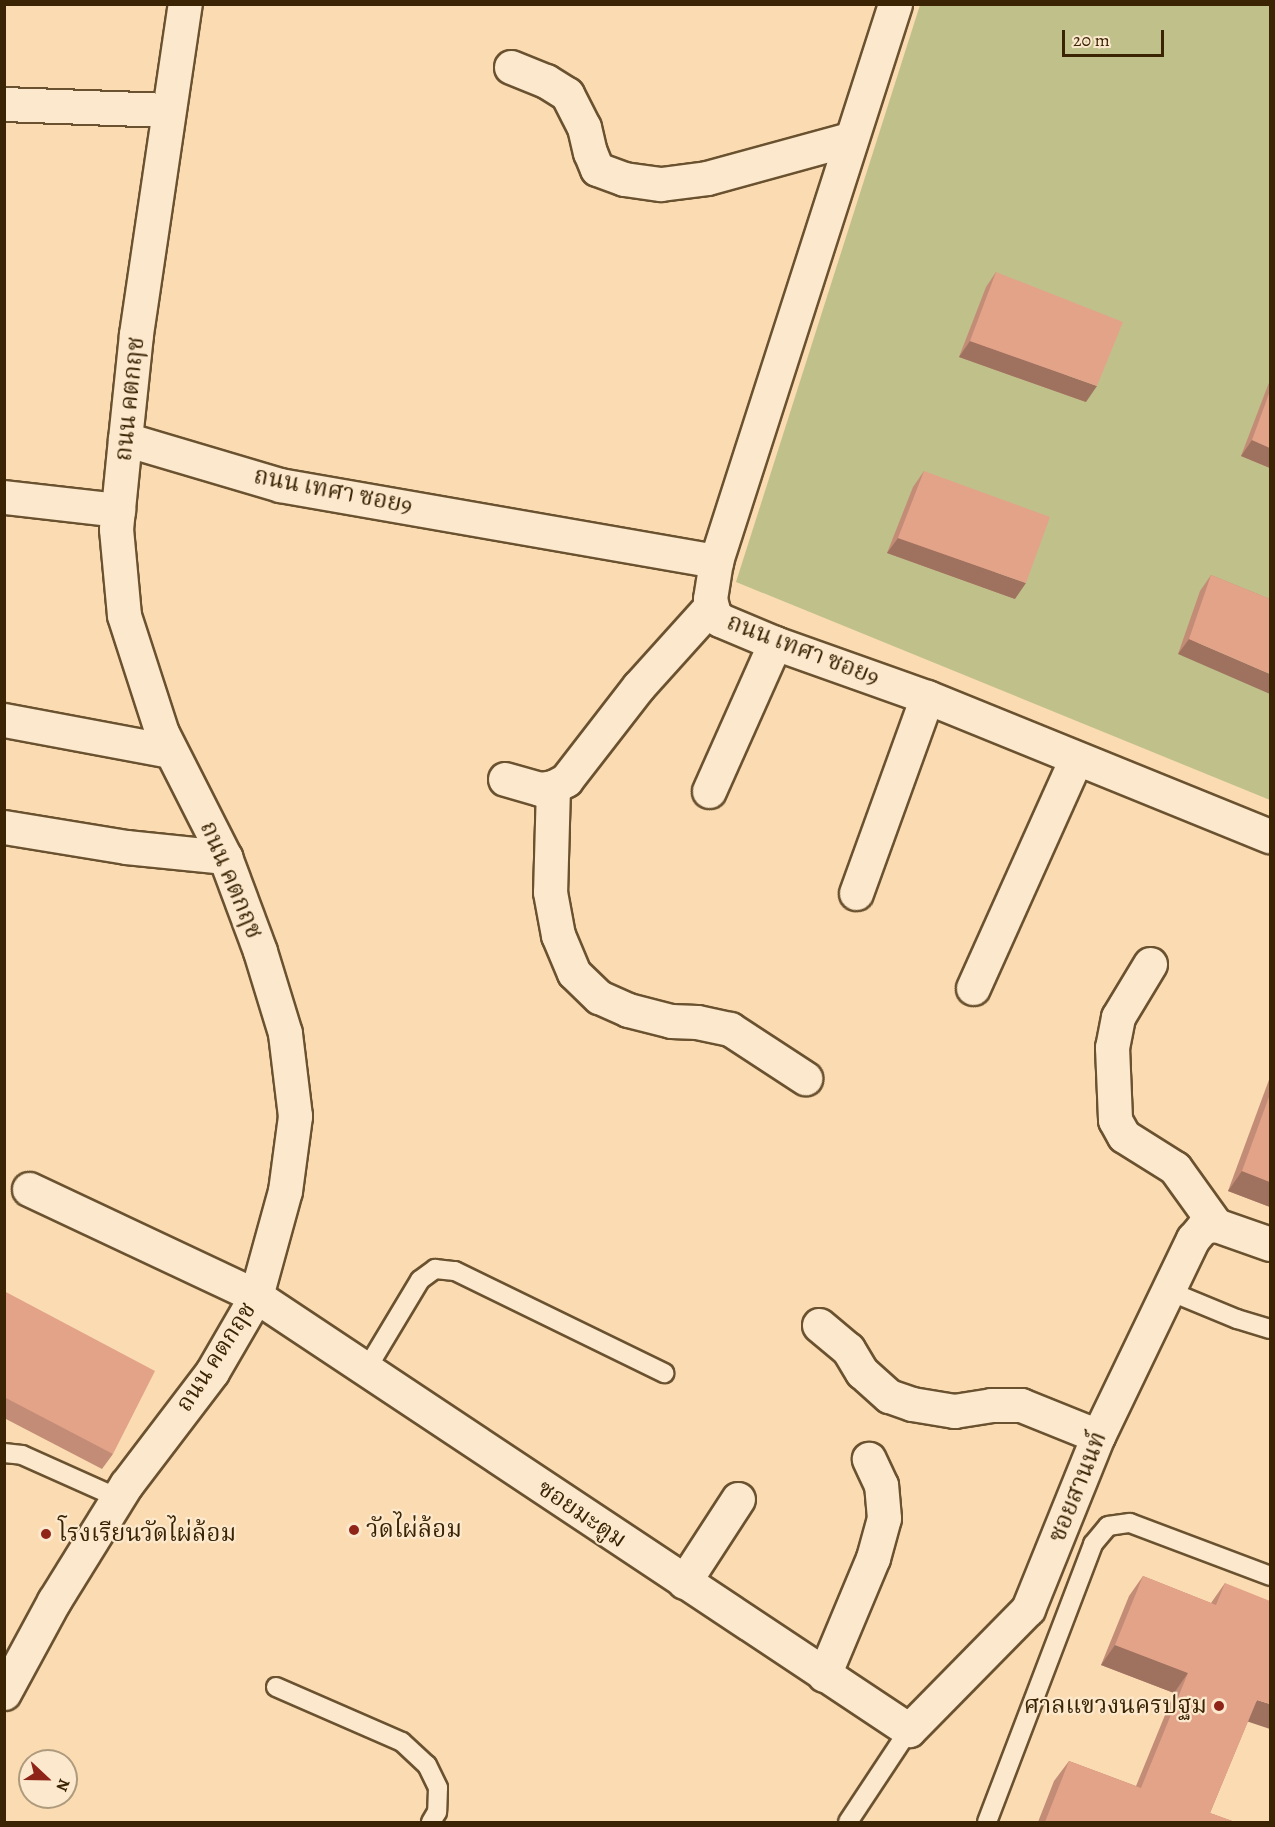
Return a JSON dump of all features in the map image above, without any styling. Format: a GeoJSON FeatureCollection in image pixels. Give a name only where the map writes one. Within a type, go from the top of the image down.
{"type":"FeatureCollection","features":[{"type":"Feature","properties":{"kind":"street","name":"ถนน คตกฤช"},"geometry":{"type":"LineString","coordinates":[[4,1693],[54,1601],[118,1498],[212,1372],[256,1296],[285,1191],[295,1116],[285,1034],[260,951],[225,857],[162,733],[124,615],[116,529],[136,333],[185,4]]}},
{"type":"Feature","properties":{"kind":"street"},"geometry":{"type":"LineString","coordinates":[[716,561],[895,4]]}},
{"type":"Feature","properties":{"kind":"street"},"geometry":{"type":"LineString","coordinates":[[511,67],[546,81],[567,94],[584,126],[590,152],[597,168],[624,179],[661,184],[707,178],[850,139]]}},
{"type":"Feature","properties":{"kind":"street"},"geometry":{"type":"LineString","coordinates":[[4,104],[168,110]]}},
{"type":"Feature","properties":{"kind":"street","name":"ถนน เทศา ซอย9"},"geometry":{"type":"LineString","coordinates":[[125,439],[280,485],[716,561],[711,606],[720,620],[776,643],[927,697],[1270,836]]}},
{"type":"Feature","properties":{"kind":"street"},"geometry":{"type":"LineString","coordinates":[[4,497],[118,510]]}},
{"type":"Feature","properties":{"kind":"street"},"geometry":{"type":"LineString","coordinates":[[505,779],[531,787],[553,787],[566,780],[639,686],[711,606]]}},
{"type":"Feature","properties":{"kind":"street"},"geometry":{"type":"LineString","coordinates":[[708,791],[776,643]]}},
{"type":"Feature","properties":{"kind":"street"},"geometry":{"type":"LineString","coordinates":[[856,893],[927,697]]}},
{"type":"Feature","properties":{"kind":"street"},"geometry":{"type":"LineString","coordinates":[[4,720],[170,751]]}},
{"type":"Feature","properties":{"kind":"street"},"geometry":{"type":"LineString","coordinates":[[973,988],[1076,759]]}},
{"type":"Feature","properties":{"kind":"street"},"geometry":{"type":"LineString","coordinates":[[553,787],[550,892],[558,935],[574,973],[599,997],[628,1011],[671,1021],[697,1022],[730,1029],[805,1078]]}},
{"type":"Feature","properties":{"kind":"street"},"geometry":{"type":"LineString","coordinates":[[4,827],[126,847],[225,857]]}},
{"type":"Feature","properties":{"kind":"street"},"geometry":{"type":"LineString","coordinates":[[1150,964],[1118,1017],[1113,1047],[1115,1120],[1129,1141],[1175,1168],[1216,1225],[1270,1244]]}},
{"type":"Feature","properties":{"kind":"street","name":"ซอยมะตูม"},"geometry":{"type":"LineString","coordinates":[[29,1189],[256,1296],[909,1730]]}},
{"type":"Feature","properties":{"kind":"street","name":"ซอยสานนท์"},"geometry":{"type":"LineString","coordinates":[[909,1730],[1028,1609],[1098,1436],[1193,1239],[1203,1227],[1216,1225]]}},
{"type":"Feature","properties":{"kind":"street"},"geometry":{"type":"LineString","coordinates":[[819,1325],[848,1349],[862,1372],[889,1396],[912,1404],[954,1411],[991,1405],[1021,1406],[1098,1436]]}},
{"type":"Feature","properties":{"kind":"street"},"geometry":{"type":"LineString","coordinates":[[824,1675],[873,1558],[884,1518],[881,1485],[869,1459]]}},
{"type":"Feature","properties":{"kind":"street"},"geometry":{"type":"LineString","coordinates":[[684,1582],[738,1499]]}},
{"type":"Feature","properties":{"kind":"lane"},"geometry":{"type":"LineString","coordinates":[[366,1370],[420,1280],[435,1269],[455,1271],[664,1373]]}},
{"type":"Feature","properties":{"kind":"lane"},"geometry":{"type":"LineString","coordinates":[[1169,1291],[1237,1320],[1270,1329]]}},
{"type":"Feature","properties":{"kind":"lane"},"geometry":{"type":"LineString","coordinates":[[4,1453],[22,1455],[118,1498]]}},
{"type":"Feature","properties":{"kind":"lane"},"geometry":{"type":"LineString","coordinates":[[987,1822],[1093,1544],[1108,1526],[1130,1523],[1270,1576]]}},
{"type":"Feature","properties":{"kind":"lane"},"geometry":{"type":"LineString","coordinates":[[276,1687],[402,1742],[427,1765],[438,1788],[436,1812],[431,1822]]}},
{"type":"Feature","properties":{"kind":"lane"},"geometry":{"type":"LineString","coordinates":[[848,1822],[909,1730]]}},
{"type":"Feature","properties":{"kind":"green space"},"geometry":{"type":"Polygon","coordinates":[[[920,5],[1270,5],[1270,800],[736,582],[920,5]]]}},
{"type":"Feature","properties":{"kind":"building"},"geometry":{"type":"Polygon","coordinates":[[[996,272],[1123,322],[1097,386],[970,341],[996,272]]]}},
{"type":"Feature","properties":{"kind":"building"},"geometry":{"type":"Polygon","coordinates":[[[1270,391],[1270,448],[1252,440],[1270,391]]]}},
{"type":"Feature","properties":{"kind":"building"},"geometry":{"type":"Polygon","coordinates":[[[924,471],[1050,517],[1026,583],[898,538],[924,471]]]}},
{"type":"Feature","properties":{"kind":"building"},"geometry":{"type":"Polygon","coordinates":[[[1211,575],[1270,599],[1270,674],[1189,639],[1211,575]]]}},
{"type":"Feature","properties":{"kind":"building"},"geometry":{"type":"Polygon","coordinates":[[[1270,1094],[1270,1182],[1242,1171],[1270,1094]]]}},
{"type":"Feature","properties":{"kind":"building"},"geometry":{"type":"Polygon","coordinates":[[[4,1291],[155,1371],[113,1454],[4,1397],[4,1291]]]}},
{"type":"Feature","properties":{"kind":"building","name":"ศาลแขวงนครปฐม"},"geometry":{"type":"Polygon","coordinates":[[[1143,1576],[1216,1605],[1225,1583],[1270,1601],[1270,1704],[1257,1700],[1210,1813],[1235,1822],[1045,1822],[1069,1761],[1141,1788],[1188,1673],[1115,1645],[1143,1576]]]}},
{"type":"Feature","properties":{"kind":"place","name":"วัดไผ่ล้อม"},"geometry":{"type":"Point","coordinates":[354,1530]}},
{"type":"Feature","properties":{"kind":"place","name":"โรงเรียนวัดไผ่ล้อม"},"geometry":{"type":"Point","coordinates":[46,1534]}},
{"type":"Feature","properties":{"kind":"place","name":"ศาลแขวงนครปฐม"},"geometry":{"type":"Point","coordinates":[1219,1706]}}]}
